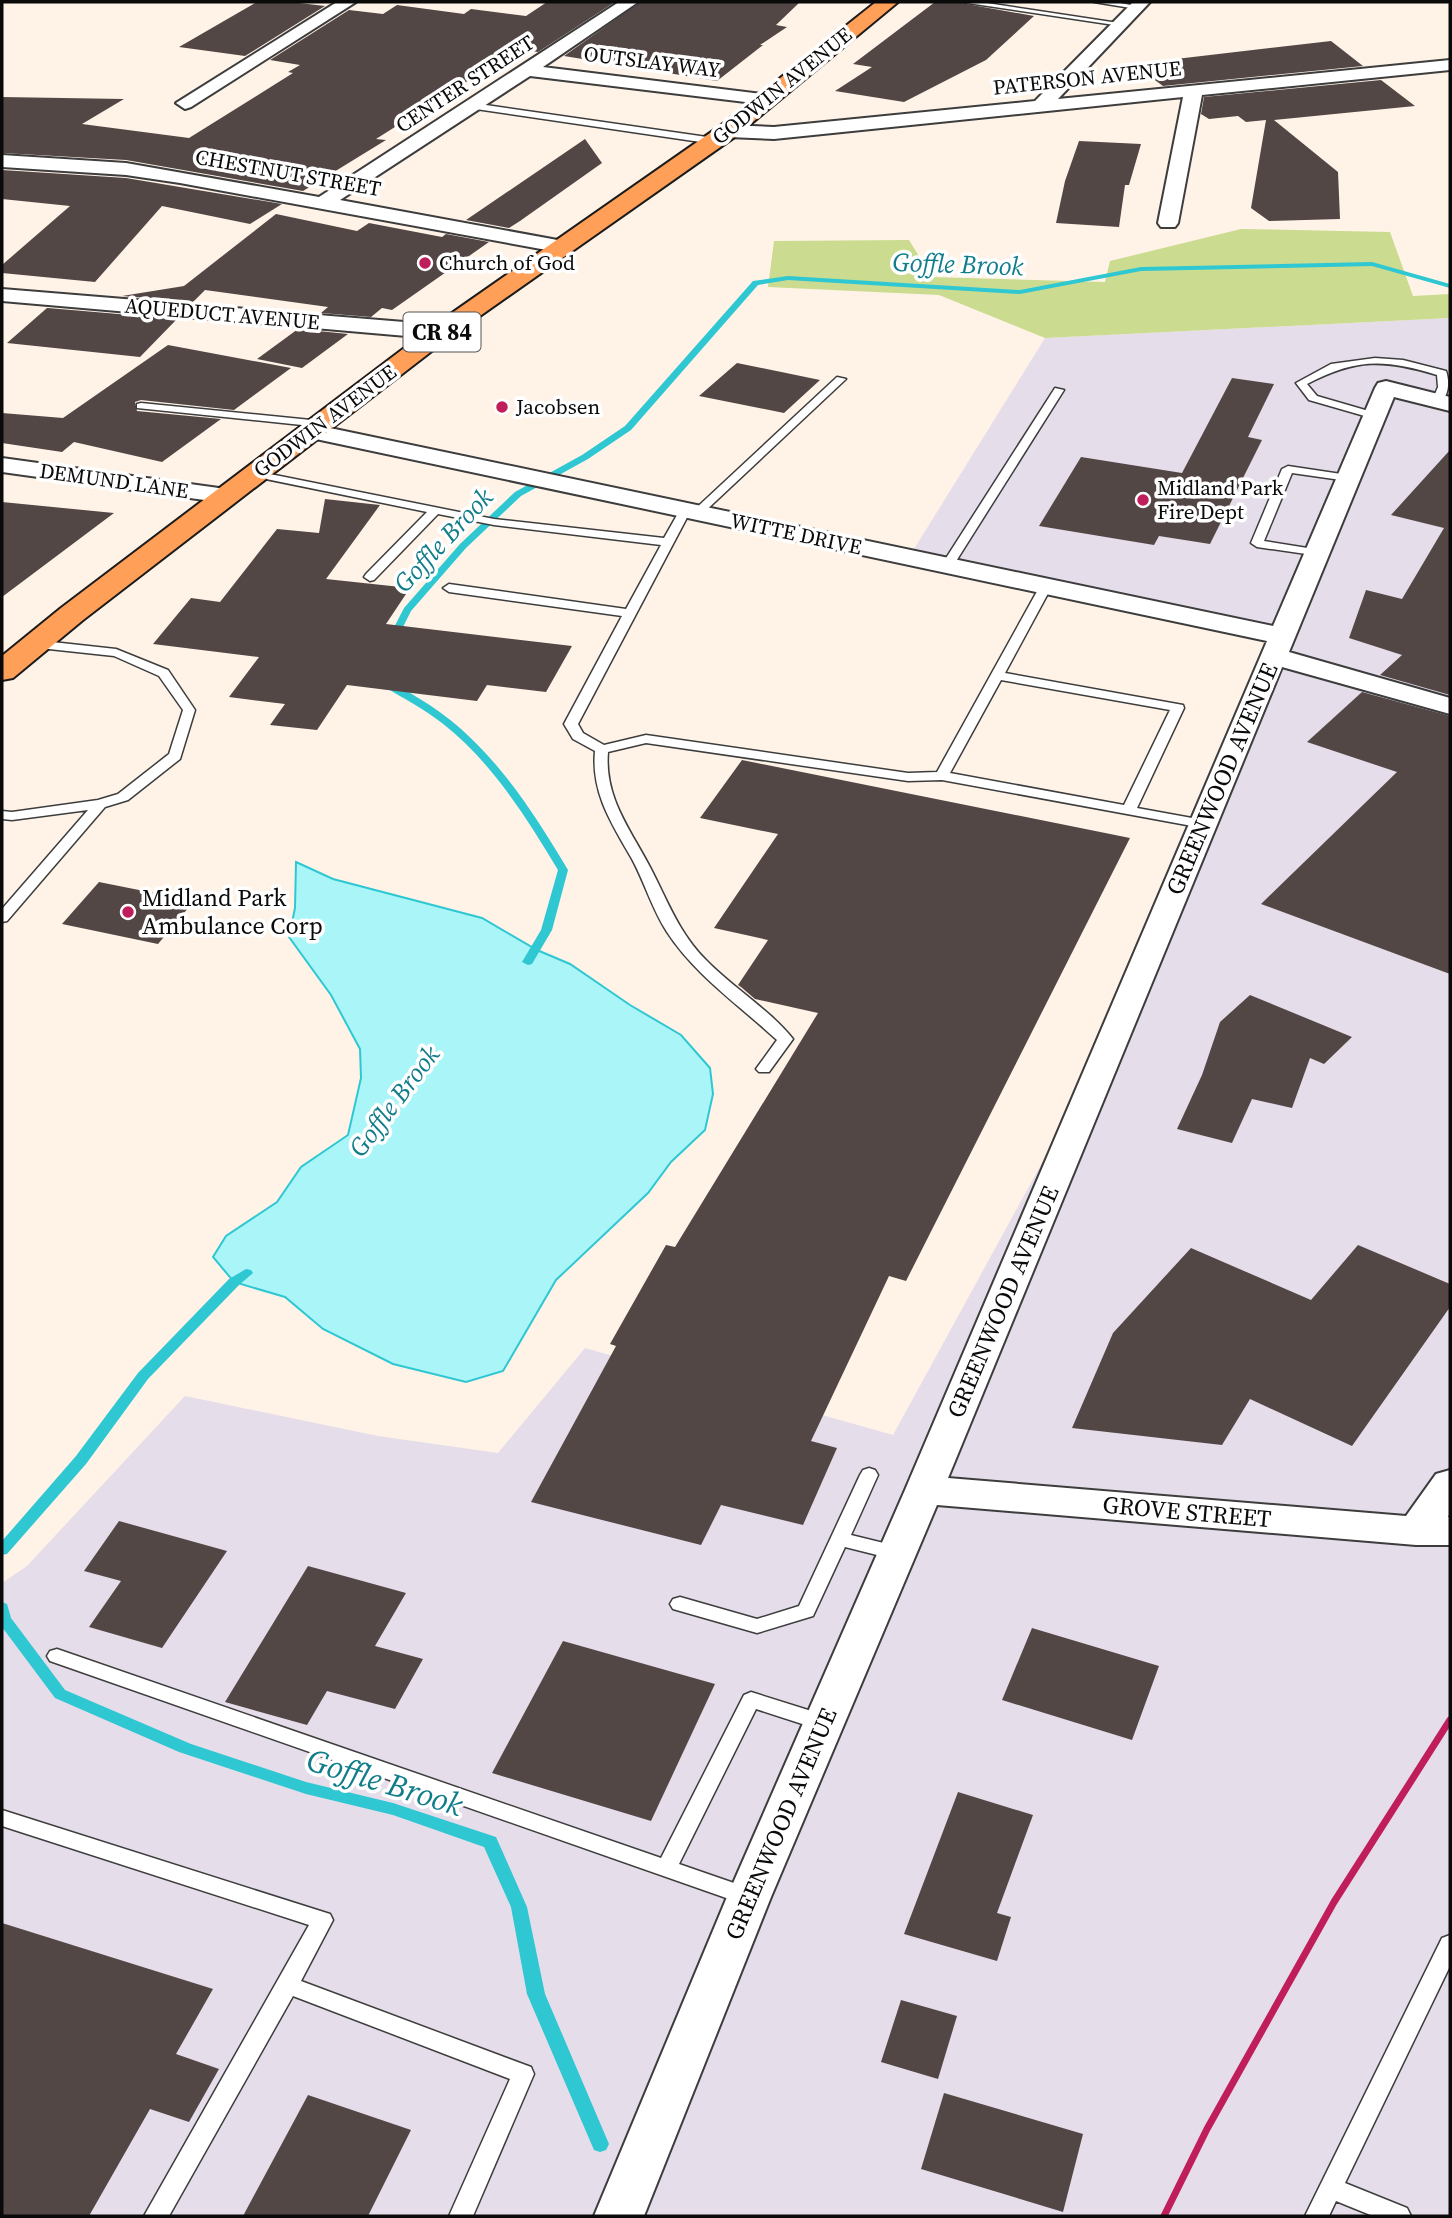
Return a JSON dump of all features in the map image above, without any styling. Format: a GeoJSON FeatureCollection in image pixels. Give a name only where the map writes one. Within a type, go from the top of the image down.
{"type":"FeatureCollection","features":[{"type":"Feature","properties":{"kind":"main road","name":"GODWIN AVENUE"},"geometry":{"type":"LineString","coordinates":[[2,671],[441,332],[770,100],[888,2]]}},
{"type":"Feature","properties":{"kind":"street"},"geometry":{"type":"LineString","coordinates":[[185,103],[348,2]]}},
{"type":"Feature","properties":{"kind":"street","name":"CENTER STREET"},"geometry":{"type":"LineString","coordinates":[[323,203],[630,2]]}},
{"type":"Feature","properties":{"kind":"street"},"geometry":{"type":"LineString","coordinates":[[1041,106],[1140,4]]}},
{"type":"Feature","properties":{"kind":"street","name":"PATERSON AVENUE"},"geometry":{"type":"LineString","coordinates":[[721,136],[774,133],[1450,65]]}},
{"type":"Feature","properties":{"kind":"street","name":"OUTSLAY WAY"},"geometry":{"type":"LineString","coordinates":[[528,70],[770,100]]}},
{"type":"Feature","properties":{"kind":"street"},"geometry":{"type":"LineString","coordinates":[[1168,223],[1194,89]]}},
{"type":"Feature","properties":{"kind":"street","name":"CHESTNUT STREET"},"geometry":{"type":"LineString","coordinates":[[2,162],[127,169],[563,247]]}},
{"type":"Feature","properties":{"kind":"street","name":"AQUEDUCT AVENUE"},"geometry":{"type":"LineString","coordinates":[[5,298],[441,332]]}},
{"type":"Feature","properties":{"kind":"street"},"geometry":{"type":"LineString","coordinates":[[1380,402],[1443,403]]}},
{"type":"Feature","properties":{"kind":"street","name":"GREENWOOD AVENUE"},"geometry":{"type":"LineString","coordinates":[[619,2216],[749,1897],[924,1490],[1380,402]]}},
{"type":"Feature","properties":{"kind":"street","name":"WITTE DRIVE"},"geometry":{"type":"LineString","coordinates":[[316,428],[1046,586],[1278,646],[1450,706]]}},
{"type":"Feature","properties":{"kind":"street","name":"DEMUND LANE"},"geometry":{"type":"LineString","coordinates":[[2,466],[226,496]]}},
{"type":"Feature","properties":{"kind":"street"},"geometry":{"type":"LineString","coordinates":[[1433,1531],[1450,1484]]}},
{"type":"Feature","properties":{"kind":"street","name":"GROVE STREET"},"geometry":{"type":"LineString","coordinates":[[924,1490],[1433,1531]]}},
{"type":"Feature","properties":{"kind":"lane"},"geometry":{"type":"LineString","coordinates":[[965,2],[1121,24]]}},
{"type":"Feature","properties":{"kind":"lane"},"geometry":{"type":"LineString","coordinates":[[1098,2],[1140,4]]}},
{"type":"Feature","properties":{"kind":"lane"},"geometry":{"type":"LineString","coordinates":[[472,107],[721,136]]}},
{"type":"Feature","properties":{"kind":"lane"},"geometry":{"type":"LineString","coordinates":[[1380,402],[1352,412],[1313,398],[1301,383],[1335,366],[1372,361],[1421,366],[1442,373],[1443,403]]}},
{"type":"Feature","properties":{"kind":"lane"},"geometry":{"type":"LineString","coordinates":[[841,379],[691,511],[668,542],[571,724],[578,736],[602,749],[646,739],[908,776],[942,776],[1203,824]]}},
{"type":"Feature","properties":{"kind":"lane"},"geometry":{"type":"LineString","coordinates":[[947,565],[1059,390]]}},
{"type":"Feature","properties":{"kind":"lane"},"geometry":{"type":"LineString","coordinates":[[141,406],[316,428]]}},
{"type":"Feature","properties":{"kind":"lane"},"geometry":{"type":"LineString","coordinates":[[1316,553],[1257,543],[1288,469],[1348,478]]}},
{"type":"Feature","properties":{"kind":"lane"},"geometry":{"type":"LineString","coordinates":[[256,474],[494,523],[668,542]]}},
{"type":"Feature","properties":{"kind":"lane"},"geometry":{"type":"LineString","coordinates":[[370,577],[435,511]]}},
{"type":"Feature","properties":{"kind":"lane"},"geometry":{"type":"LineString","coordinates":[[942,776],[1046,586]]}},
{"type":"Feature","properties":{"kind":"lane"},"geometry":{"type":"LineString","coordinates":[[449,587],[630,613]]}},
{"type":"Feature","properties":{"kind":"lane"},"geometry":{"type":"LineString","coordinates":[[2,815],[12,816],[100,804],[123,797],[175,756],[189,710],[164,673],[116,653],[34,644]]}},
{"type":"Feature","properties":{"kind":"lane"},"geometry":{"type":"LineString","coordinates":[[997,675],[1178,708],[1129,810]]}},
{"type":"Feature","properties":{"kind":"lane"},"geometry":{"type":"LineString","coordinates":[[602,749],[598,768],[607,806],[640,861],[662,914],[680,942],[785,1039],[764,1069]]}},
{"type":"Feature","properties":{"kind":"lane"},"geometry":{"type":"LineString","coordinates":[[2,918],[100,804]]}},
{"type":"Feature","properties":{"kind":"lane"},"geometry":{"type":"LineString","coordinates":[[680,1604],[757,1626],[806,1611],[869,1475]]}},
{"type":"Feature","properties":{"kind":"lane"},"geometry":{"type":"LineString","coordinates":[[840,1539],[897,1553]]}},
{"type":"Feature","properties":{"kind":"lane"},"geometry":{"type":"LineString","coordinates":[[57,1656],[749,1897]]}},
{"type":"Feature","properties":{"kind":"lane"},"geometry":{"type":"LineString","coordinates":[[666,1868],[751,1700],[824,1723]]}},
{"type":"Feature","properties":{"kind":"lane"},"geometry":{"type":"LineString","coordinates":[[2,1818],[322,1920],[288,1985],[156,2216]]}},
{"type":"Feature","properties":{"kind":"lane"},"geometry":{"type":"LineString","coordinates":[[1317,2216],[1450,1944]]}},
{"type":"Feature","properties":{"kind":"lane"},"geometry":{"type":"LineString","coordinates":[[288,1985],[523,2074],[461,2216]]}},
{"type":"Feature","properties":{"kind":"lane"},"geometry":{"type":"LineString","coordinates":[[1330,2188],[1399,2216]]}},
{"type":"Feature","properties":{"kind":"shaded area"},"geometry":{"type":"Polygon","coordinates":[[[1450,318],[1450,2216],[2,2216],[2,1583],[27,1566],[185,1396],[378,1436],[498,1453],[585,1348],[893,1435],[1078,1097],[1278,629],[914,549],[1045,338],[1450,318]]]}},
{"type":"Feature","properties":{"kind":"green space"},"geometry":{"type":"Polygon","coordinates":[[[1241,229],[1390,232],[1413,296],[1450,294],[1450,318],[1045,338],[939,295],[768,287],[774,241],[909,240],[932,277],[1105,282],[1110,261],[1241,229]]]}},
{"type":"Feature","properties":{"kind":"water"},"geometry":{"type":"Polygon","coordinates":[[[296,862],[333,879],[482,918],[537,950],[570,964],[630,1005],[681,1035],[710,1068],[713,1094],[705,1130],[671,1162],[648,1193],[556,1280],[503,1371],[466,1382],[393,1364],[323,1329],[285,1297],[234,1282],[213,1257],[226,1236],[277,1202],[301,1167],[348,1135],[361,1078],[360,1049],[331,995],[289,937],[295,908],[296,862]]]}},
{"type":"Feature","properties":{"kind":"building"},"geometry":{"type":"Polygon","coordinates":[[[257,2],[325,6],[245,56],[179,47],[257,2]]]}},
{"type":"Feature","properties":{"kind":"building"},"geometry":{"type":"Polygon","coordinates":[[[547,2],[615,2],[538,52],[521,49],[508,59],[504,58],[376,139],[386,140],[303,191],[126,160],[2,153],[2,97],[124,99],[82,124],[189,138],[293,73],[288,72],[300,65],[270,60],[349,10],[383,14],[397,5],[464,14],[471,9],[526,16],[547,2]]]}},
{"type":"Feature","properties":{"kind":"building"},"geometry":{"type":"Polygon","coordinates":[[[640,2],[800,2],[776,25],[787,27],[760,45],[763,45],[717,81],[564,56],[640,2]]]}},
{"type":"Feature","properties":{"kind":"building"},"geometry":{"type":"Polygon","coordinates":[[[935,2],[955,2],[1034,16],[986,60],[904,102],[835,91],[872,67],[853,64],[935,2]]]}},
{"type":"Feature","properties":{"kind":"building"},"geometry":{"type":"Polygon","coordinates":[[[1331,41],[1363,66],[1163,86],[1133,64],[1331,41]]]}},
{"type":"Feature","properties":{"kind":"building"},"geometry":{"type":"Polygon","coordinates":[[[1381,80],[1415,106],[1274,120],[1338,172],[1340,219],[1269,221],[1251,208],[1266,120],[1246,122],[1238,116],[1209,119],[1201,114],[1204,97],[1381,80]]]}},
{"type":"Feature","properties":{"kind":"building"},"geometry":{"type":"Polygon","coordinates":[[[585,139],[602,163],[520,221],[509,228],[466,220],[585,139]]]}},
{"type":"Feature","properties":{"kind":"building"},"geometry":{"type":"Polygon","coordinates":[[[1079,141],[1141,144],[1129,185],[1125,185],[1119,227],[1056,223],[1065,181],[1079,141]]]}},
{"type":"Feature","properties":{"kind":"building"},"geometry":{"type":"Polygon","coordinates":[[[2,170],[126,178],[282,204],[250,224],[162,206],[95,282],[2,273],[2,265],[70,206],[2,199],[2,170]]]}},
{"type":"Feature","properties":{"kind":"building"},"geometry":{"type":"Polygon","coordinates":[[[276,214],[357,231],[369,223],[442,237],[446,234],[489,242],[392,310],[382,308],[371,317],[321,313],[328,307],[205,290],[193,302],[122,296],[184,286],[276,214]]]}},
{"type":"Feature","properties":{"kind":"building"},"geometry":{"type":"Polygon","coordinates":[[[47,308],[177,319],[140,357],[7,343],[47,308]]]}},
{"type":"Feature","properties":{"kind":"building"},"geometry":{"type":"Polygon","coordinates":[[[298,329],[348,334],[302,368],[257,359],[298,329]]]}},
{"type":"Feature","properties":{"kind":"building"},"geometry":{"type":"Polygon","coordinates":[[[168,345],[291,368],[234,410],[141,400],[135,402],[137,411],[221,419],[162,462],[74,442],[62,452],[2,443],[2,413],[63,418],[168,345]]]}},
{"type":"Feature","properties":{"kind":"building"},"geometry":{"type":"Polygon","coordinates":[[[737,363],[820,380],[784,413],[699,396],[737,363]]]}},
{"type":"Feature","properties":{"kind":"building","name":"Midland Park Fire Dept"},"geometry":{"type":"Polygon","coordinates":[[[1232,378],[1274,384],[1248,437],[1262,440],[1210,544],[1159,536],[1154,545],[1039,526],[1081,457],[1182,473],[1232,378]]]}},
{"type":"Feature","properties":{"kind":"building"},"geometry":{"type":"Polygon","coordinates":[[[1450,450],[1450,695],[1380,675],[1402,655],[1349,638],[1366,590],[1402,599],[1444,528],[1391,515],[1450,450]]]}},
{"type":"Feature","properties":{"kind":"building"},"geometry":{"type":"Polygon","coordinates":[[[325,499],[380,505],[326,579],[410,588],[386,624],[572,646],[546,692],[487,685],[477,701],[347,685],[317,730],[270,725],[285,704],[229,697],[259,657],[153,644],[191,598],[220,602],[277,529],[319,533],[325,499]]]}},
{"type":"Feature","properties":{"kind":"building"},"geometry":{"type":"Polygon","coordinates":[[[2,502],[114,513],[2,597],[2,502]]]}},
{"type":"Feature","properties":{"kind":"building"},"geometry":{"type":"Polygon","coordinates":[[[1362,692],[1450,716],[1450,974],[1261,904],[1397,772],[1307,742],[1362,692]]]}},
{"type":"Feature","properties":{"kind":"building"},"geometry":{"type":"Polygon","coordinates":[[[742,760],[1130,838],[906,1281],[889,1276],[811,1441],[837,1448],[803,1525],[721,1505],[701,1545],[531,1502],[616,1346],[610,1344],[666,1245],[675,1247],[818,1013],[755,999],[738,985],[768,940],[714,928],[778,834],[700,818],[742,760]]]}},
{"type":"Feature","properties":{"kind":"building","name":"Midland Park Ambulance Corp"},"geometry":{"type":"Polygon","coordinates":[[[99,882],[194,901],[158,944],[62,924],[99,882]]]}},
{"type":"Feature","properties":{"kind":"building"},"geometry":{"type":"Polygon","coordinates":[[[1250,995],[1352,1037],[1324,1064],[1310,1058],[1292,1108],[1252,1099],[1232,1143],[1177,1129],[1202,1075],[1220,1022],[1250,995]]]}},
{"type":"Feature","properties":{"kind":"building"},"geometry":{"type":"Polygon","coordinates":[[[1358,1245],[1450,1284],[1450,1307],[1352,1446],[1250,1399],[1222,1445],[1072,1428],[1113,1333],[1191,1248],[1311,1300],[1358,1245]]]}},
{"type":"Feature","properties":{"kind":"building"},"geometry":{"type":"Polygon","coordinates":[[[119,1521],[227,1551],[162,1648],[89,1627],[121,1581],[84,1571],[119,1521]]]}},
{"type":"Feature","properties":{"kind":"building"},"geometry":{"type":"Polygon","coordinates":[[[308,1566],[406,1593],[375,1646],[423,1659],[395,1709],[327,1691],[307,1725],[225,1702],[308,1566]]]}},
{"type":"Feature","properties":{"kind":"building"},"geometry":{"type":"Polygon","coordinates":[[[1032,1628],[1159,1666],[1132,1740],[1002,1700],[1032,1628]]]}},
{"type":"Feature","properties":{"kind":"building"},"geometry":{"type":"Polygon","coordinates":[[[563,1641],[715,1684],[651,1821],[492,1773],[563,1641]]]}},
{"type":"Feature","properties":{"kind":"building"},"geometry":{"type":"Polygon","coordinates":[[[958,1792],[1033,1815],[997,1913],[1011,1917],[997,1961],[904,1934],[958,1792]]]}},
{"type":"Feature","properties":{"kind":"building"},"geometry":{"type":"Polygon","coordinates":[[[2,1923],[213,1989],[176,2054],[219,2069],[189,2122],[150,2109],[89,2216],[2,2216],[2,1923]]]}},
{"type":"Feature","properties":{"kind":"building"},"geometry":{"type":"Polygon","coordinates":[[[901,2000],[957,2016],[938,2079],[881,2062],[901,2000]]]}},
{"type":"Feature","properties":{"kind":"building"},"geometry":{"type":"Polygon","coordinates":[[[944,2093],[1083,2134],[1063,2212],[921,2169],[944,2093]]]}},
{"type":"Feature","properties":{"kind":"building"},"geometry":{"type":"Polygon","coordinates":[[[308,2095],[411,2130],[368,2216],[243,2216],[308,2095]]]}},
{"type":"Feature","properties":{"kind":"waterway","name":"Goffle Brook"},"geometry":{"type":"LineString","coordinates":[[392,641],[407,610],[463,546],[518,494],[585,457],[628,428],[756,283],[788,278],[1020,292],[1141,269],[1372,264],[1450,286]]}},
{"type":"Feature","properties":{"kind":"waterway","name":"Goffle Brook"},"geometry":{"type":"LineString","coordinates":[[387,684],[444,719],[484,757],[527,811],[563,870],[546,930],[528,962]]}},
{"type":"Feature","properties":{"kind":"waterway","name":"Goffle Brook"},"geometry":{"type":"LineString","coordinates":[[2,1550],[81,1460],[143,1376],[234,1282],[246,1273]]}},
{"type":"Feature","properties":{"kind":"waterway","name":"Goffle Brook"},"geometry":{"type":"LineString","coordinates":[[2,1608],[4,1619],[60,1694],[185,1748],[306,1788],[393,1809],[490,1842],[519,1907],[536,1994],[600,2144]]}},
{"type":"Feature","properties":{"kind":"railway"},"geometry":{"type":"LineString","coordinates":[[1164,2216],[1207,2129],[1334,1902],[1450,1720]]}},
{"type":"Feature","properties":{"kind":"place","name":"Church of God"},"geometry":{"type":"Point","coordinates":[425,263]}},
{"type":"Feature","properties":{"kind":"place","name":"Jacobsen"},"geometry":{"type":"Point","coordinates":[502,407]}},
{"type":"Feature","properties":{"kind":"place","name":"Midland Park Fire Dept"},"geometry":{"type":"Point","coordinates":[1143,500]}},
{"type":"Feature","properties":{"kind":"place","name":"Midland Park Ambulance Corp"},"geometry":{"type":"Point","coordinates":[128,912]}}]}
